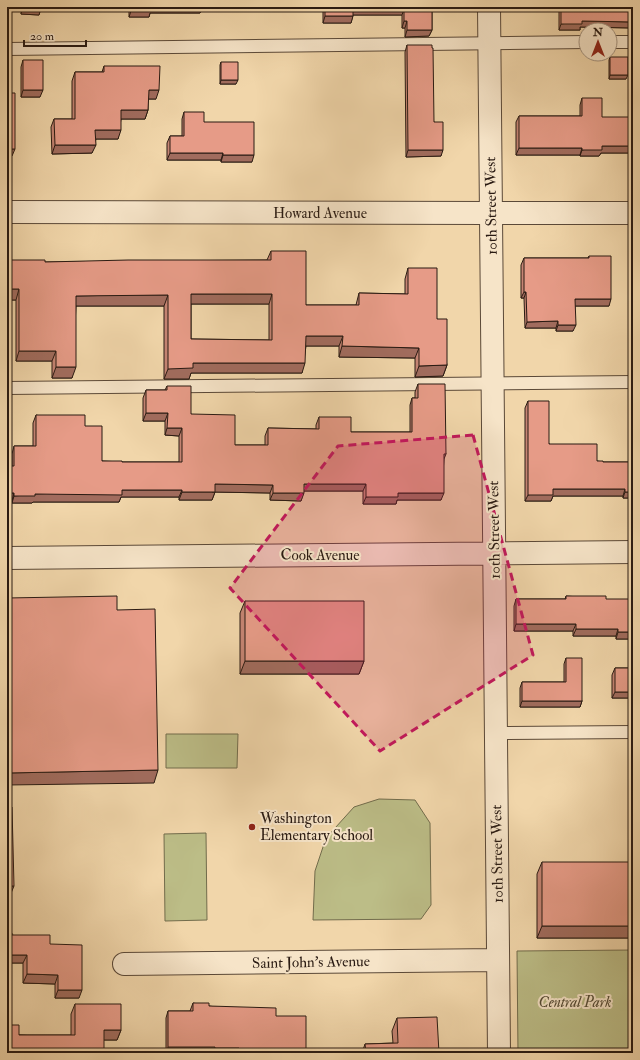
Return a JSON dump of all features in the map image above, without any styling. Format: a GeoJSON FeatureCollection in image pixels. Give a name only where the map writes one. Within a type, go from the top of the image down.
{"type":"FeatureCollection","features":[{"type":"Feature","properties":{"kind":"street","name":"10th Street West"},"geometry":{"type":"LineString","coordinates":[[489,7],[499,1053]]}},
{"type":"Feature","properties":{"kind":"street","name":"Howard Avenue"},"geometry":{"type":"LineString","coordinates":[[7,212],[633,213]]}},
{"type":"Feature","properties":{"kind":"street","name":"Cook Avenue"},"geometry":{"type":"LineString","coordinates":[[7,558],[633,552]]}},
{"type":"Feature","properties":{"kind":"street","name":"Saint John's Avenue"},"geometry":{"type":"LineString","coordinates":[[124,964],[498,960]]}},
{"type":"Feature","properties":{"kind":"lane"},"geometry":{"type":"LineString","coordinates":[[7,49],[578,42]]}},
{"type":"Feature","properties":{"kind":"lane"},"geometry":{"type":"LineString","coordinates":[[618,42],[633,42]]}},
{"type":"Feature","properties":{"kind":"lane"},"geometry":{"type":"LineString","coordinates":[[7,388],[633,382]]}},
{"type":"Feature","properties":{"kind":"lane"},"geometry":{"type":"LineString","coordinates":[[496,733],[633,732]]}},
{"type":"Feature","properties":{"kind":"highlighted area"},"geometry":{"type":"Polygon","coordinates":[[[473,435],[533,655],[380,751],[230,588],[338,446],[473,435]]]}},
{"type":"Feature","properties":{"kind":"green space"},"geometry":{"type":"Polygon","coordinates":[[[166,734],[238,734],[237,768],[166,768],[166,734]]]}},
{"type":"Feature","properties":{"kind":"green space"},"geometry":{"type":"Polygon","coordinates":[[[379,799],[415,800],[430,823],[431,905],[421,919],[313,920],[315,871],[326,838],[354,807],[379,799]]]}},
{"type":"Feature","properties":{"kind":"green space"},"geometry":{"type":"Polygon","coordinates":[[[206,833],[207,920],[165,921],[164,834],[206,833]]]}},
{"type":"Feature","properties":{"kind":"green space","name":"Central Park"},"geometry":{"type":"Polygon","coordinates":[[[633,950],[633,1053],[518,1053],[517,951],[633,950]]]}},
{"type":"Feature","properties":{"kind":"building"},"geometry":{"type":"Polygon","coordinates":[[[41,7],[41,8],[23,8],[41,7]]]}},
{"type":"Feature","properties":{"kind":"building"},"geometry":{"type":"Polygon","coordinates":[[[152,7],[152,8],[132,8],[152,7]]]}},
{"type":"Feature","properties":{"kind":"building"},"geometry":{"type":"Polygon","coordinates":[[[325,7],[432,7],[432,30],[407,30],[407,21],[404,21],[404,9],[353,9],[353,16],[325,16],[325,7]]]}},
{"type":"Feature","properties":{"kind":"building"},"geometry":{"type":"Polygon","coordinates":[[[561,7],[633,7],[633,22],[582,21],[578,22],[578,24],[561,24],[561,7]]]}},
{"type":"Feature","properties":{"kind":"building"},"geometry":{"type":"Polygon","coordinates":[[[407,45],[432,45],[434,122],[443,122],[443,150],[408,150],[407,45]]]}},
{"type":"Feature","properties":{"kind":"building"},"geometry":{"type":"Polygon","coordinates":[[[618,57],[628,57],[628,75],[610,75],[610,62],[618,62],[618,57]]]}},
{"type":"Feature","properties":{"kind":"building"},"geometry":{"type":"Polygon","coordinates":[[[23,60],[43,60],[43,90],[23,90],[23,60]]]}},
{"type":"Feature","properties":{"kind":"building"},"geometry":{"type":"Polygon","coordinates":[[[221,62],[238,62],[238,80],[221,80],[221,62]]]}},
{"type":"Feature","properties":{"kind":"building"},"geometry":{"type":"Polygon","coordinates":[[[104,66],[160,66],[159,90],[149,90],[148,110],[121,110],[121,130],[95,130],[96,145],[55,145],[54,119],[75,119],[75,72],[104,72],[104,66]]]}},
{"type":"Feature","properties":{"kind":"building"},"geometry":{"type":"Polygon","coordinates":[[[7,93],[15,93],[15,149],[7,149],[7,93]]]}},
{"type":"Feature","properties":{"kind":"building"},"geometry":{"type":"Polygon","coordinates":[[[582,98],[602,98],[602,117],[633,117],[633,146],[602,146],[602,150],[582,150],[582,148],[519,148],[519,116],[582,116],[582,98]]]}},
{"type":"Feature","properties":{"kind":"building"},"geometry":{"type":"Polygon","coordinates":[[[184,112],[204,112],[204,122],[254,122],[254,155],[223,155],[223,153],[170,153],[170,136],[184,136],[184,112]]]}},
{"type":"Feature","properties":{"kind":"building"},"geometry":{"type":"Polygon","coordinates":[[[271,251],[306,251],[306,305],[359,305],[359,293],[408,294],[408,268],[437,268],[437,319],[447,319],[447,365],[419,366],[419,348],[342,346],[343,336],[306,336],[305,363],[193,363],[193,368],[168,369],[168,295],[76,296],[76,367],[56,367],[56,351],[19,351],[19,289],[7,289],[7,260],[45,260],[45,262],[128,260],[271,260],[271,251]],[[191,294],[191,339],[272,340],[272,294],[191,294]]]}},
{"type":"Feature","properties":{"kind":"building"},"geometry":{"type":"Polygon","coordinates":[[[589,256],[611,256],[611,299],[575,299],[576,325],[558,325],[558,321],[527,322],[526,292],[524,292],[524,258],[589,258],[589,256]]]}},
{"type":"Feature","properties":{"kind":"building"},"geometry":{"type":"Polygon","coordinates":[[[418,384],[445,384],[446,454],[444,454],[444,493],[398,493],[398,497],[366,497],[366,484],[304,484],[304,493],[273,493],[273,485],[215,484],[215,492],[182,492],[182,490],[122,490],[122,495],[35,494],[35,496],[14,496],[14,493],[7,493],[7,466],[14,466],[14,446],[36,446],[36,415],[85,415],[85,426],[102,426],[102,461],[182,462],[182,428],[167,428],[168,413],[146,413],[146,390],[167,390],[167,386],[191,386],[191,414],[235,415],[235,445],[268,445],[268,428],[319,429],[319,417],[351,417],[351,432],[412,432],[412,398],[418,398],[418,384]]]}},
{"type":"Feature","properties":{"kind":"building"},"geometry":{"type":"Polygon","coordinates":[[[528,401],[549,401],[549,444],[597,444],[597,461],[633,462],[633,492],[625,492],[625,489],[553,489],[553,495],[528,495],[528,401]]]}},
{"type":"Feature","properties":{"kind":"building"},"geometry":{"type":"Polygon","coordinates":[[[117,596],[117,610],[155,609],[158,770],[7,773],[7,598],[117,596]]]}},
{"type":"Feature","properties":{"kind":"building"},"geometry":{"type":"Polygon","coordinates":[[[566,596],[606,596],[606,599],[633,599],[633,632],[618,632],[618,629],[576,629],[576,624],[516,624],[516,599],[566,599],[566,596]]]}},
{"type":"Feature","properties":{"kind":"building"},"geometry":{"type":"Polygon","coordinates":[[[245,601],[364,601],[364,661],[245,661],[245,601]]]}},
{"type":"Feature","properties":{"kind":"building"},"geometry":{"type":"Polygon","coordinates":[[[566,658],[582,658],[582,701],[522,701],[522,682],[566,682],[566,658]]]}},
{"type":"Feature","properties":{"kind":"building"},"geometry":{"type":"Polygon","coordinates":[[[615,668],[633,668],[633,692],[615,692],[615,668]]]}},
{"type":"Feature","properties":{"kind":"building"},"geometry":{"type":"Polygon","coordinates":[[[7,807],[12,807],[14,886],[7,886],[7,807]]]}},
{"type":"Feature","properties":{"kind":"building"},"geometry":{"type":"Polygon","coordinates":[[[542,862],[633,862],[633,926],[542,926],[542,862]]]}},
{"type":"Feature","properties":{"kind":"building"},"geometry":{"type":"Polygon","coordinates":[[[7,933],[12,933],[12,935],[50,935],[50,944],[82,945],[82,990],[58,990],[58,975],[27,974],[27,955],[7,955],[7,933]]]}},
{"type":"Feature","properties":{"kind":"building"},"geometry":{"type":"Polygon","coordinates":[[[193,1003],[209,1003],[209,1006],[276,1008],[276,1016],[306,1016],[306,1053],[239,1053],[239,1048],[168,1047],[168,1011],[193,1011],[193,1003]]]}},
{"type":"Feature","properties":{"kind":"building"},"geometry":{"type":"Polygon","coordinates":[[[75,1004],[121,1004],[121,1030],[104,1030],[104,1053],[7,1053],[7,1025],[19,1025],[19,1035],[75,1035],[75,1004]]]}},
{"type":"Feature","properties":{"kind":"building"},"geometry":{"type":"Polygon","coordinates":[[[437,1017],[439,1053],[366,1053],[365,1044],[398,1043],[397,1018],[437,1017]]]}},
{"type":"Feature","properties":{"kind":"place","name":"Washington Elementary School"},"geometry":{"type":"Point","coordinates":[252,827]}}]}
